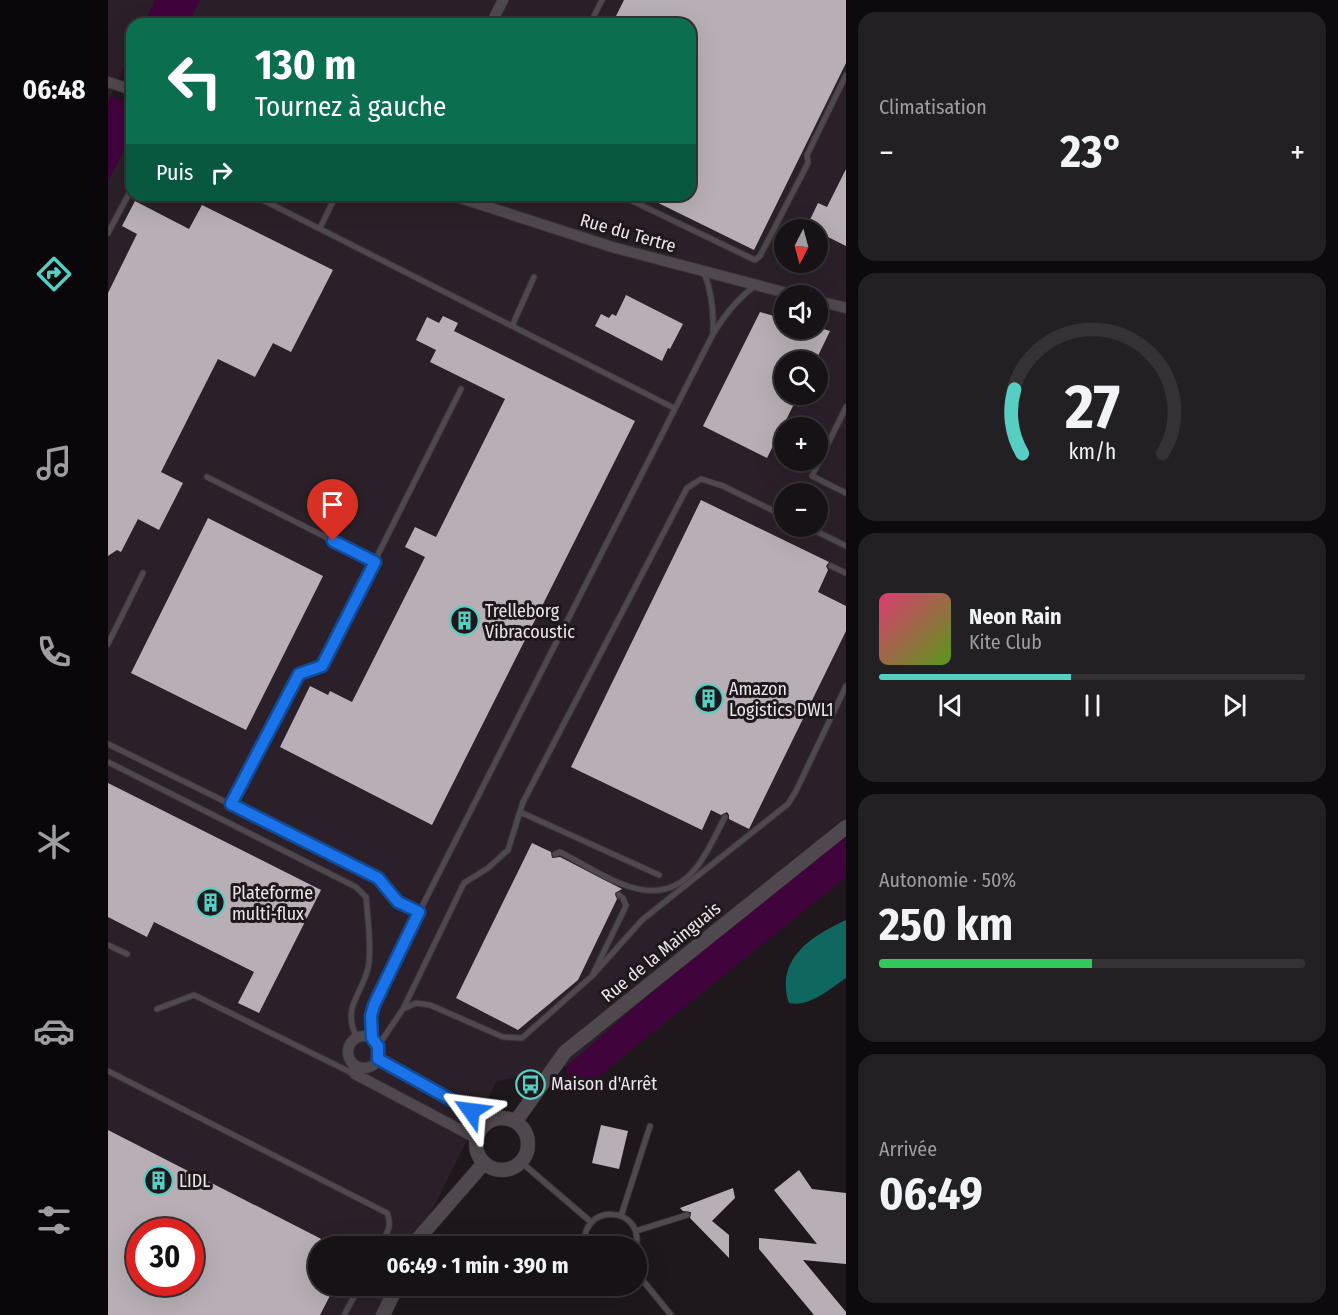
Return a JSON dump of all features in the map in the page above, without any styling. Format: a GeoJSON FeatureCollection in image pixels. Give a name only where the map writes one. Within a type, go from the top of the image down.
{"type":"FeatureCollection","features":[{"type":"Feature","properties":{"kind":"street"},"geometry":{"type":"LineString","coordinates":[[494,18],[503,0]]}},
{"type":"Feature","properties":{"kind":"street"},"geometry":{"type":"LineString","coordinates":[[108,82],[126,88]]}},
{"type":"Feature","properties":{"kind":"street","name":"Rue du Tertre"},"geometry":{"type":"LineString","coordinates":[[470,201],[612,247],[774,290]]}},
{"type":"Feature","properties":{"kind":"street"},"geometry":{"type":"LineString","coordinates":[[828,304],[846,308]]}},
{"type":"Feature","properties":{"kind":"street","name":"Rue de la Mainguais"},"geometry":{"type":"LineString","coordinates":[[516,1121],[565,1052],[846,827]]}},
{"type":"Feature","properties":{"kind":"street"},"geometry":{"type":"LineString","coordinates":[[378,1059],[375,1042],[367,1036],[352,1041],[348,1055],[354,1069],[476,1138]]}},
{"type":"Feature","properties":{"kind":"street"},"geometry":{"type":"LineString","coordinates":[[354,1069],[368,1067],[378,1059]]}},
{"type":"Feature","properties":{"kind":"street"},"geometry":{"type":"LineString","coordinates":[[378,1059],[436,1090],[488,1122]]}},
{"type":"Feature","properties":{"kind":"street"},"geometry":{"type":"LineString","coordinates":[[500,1118],[516,1121],[522,1126],[528,1140],[528,1148],[522,1162],[507,1170],[499,1170],[484,1163],[478,1156],[476,1147],[476,1138],[480,1129],[488,1122],[500,1118]]}},
{"type":"Feature","properties":{"kind":"street"},"geometry":{"type":"LineString","coordinates":[[421,1236],[484,1163]]}},
{"type":"Feature","properties":{"kind":"street"},"geometry":{"type":"LineString","coordinates":[[383,1315],[392,1296]]}},
{"type":"Feature","properties":{"kind":"lane"},"geometry":{"type":"LineString","coordinates":[[593,18],[602,0]]}},
{"type":"Feature","properties":{"kind":"lane"},"geometry":{"type":"LineString","coordinates":[[632,201],[755,260],[760,256],[808,163],[807,154],[846,75]]}},
{"type":"Feature","properties":{"kind":"lane"},"geometry":{"type":"LineString","coordinates":[[108,233],[126,199]]}},
{"type":"Feature","properties":{"kind":"lane"},"geometry":{"type":"LineString","coordinates":[[265,201],[674,408]]}},
{"type":"Feature","properties":{"kind":"lane"},"geometry":{"type":"LineString","coordinates":[[320,228],[333,201]]}},
{"type":"Feature","properties":{"kind":"lane"},"geometry":{"type":"LineString","coordinates":[[704,272],[711,291],[713,334]]}},
{"type":"Feature","properties":{"kind":"lane"},"geometry":{"type":"LineString","coordinates":[[512,326],[534,277]]}},
{"type":"Feature","properties":{"kind":"lane"},"geometry":{"type":"LineString","coordinates":[[375,1042],[371,1016],[374,1005],[419,912],[713,334],[741,296],[756,285]]}},
{"type":"Feature","properties":{"kind":"lane"},"geometry":{"type":"LineString","coordinates":[[231,804],[299,674],[322,666],[462,389]]}},
{"type":"Feature","properties":{"kind":"lane"},"geometry":{"type":"LineString","coordinates":[[846,407],[812,476],[846,494]]}},
{"type":"Feature","properties":{"kind":"lane"},"geometry":{"type":"LineString","coordinates":[[207,477],[375,562]]}},
{"type":"Feature","properties":{"kind":"lane"},"geometry":{"type":"LineString","coordinates":[[375,1042],[403,1009],[464,883],[488,868],[507,850],[523,802],[687,488],[701,478],[774,511]]}},
{"type":"Feature","properties":{"kind":"lane"},"geometry":{"type":"LineString","coordinates":[[828,537],[846,546]]}},
{"type":"Feature","properties":{"kind":"lane"},"geometry":{"type":"LineString","coordinates":[[831,566],[846,573]]}},
{"type":"Feature","properties":{"kind":"lane"},"geometry":{"type":"LineString","coordinates":[[108,644],[143,573]]}},
{"type":"Feature","properties":{"kind":"lane"},"geometry":{"type":"LineString","coordinates":[[403,1009],[416,1003],[430,1005],[503,1037],[522,1038],[592,976],[642,920],[788,804],[846,686]]}},
{"type":"Feature","properties":{"kind":"lane"},"geometry":{"type":"LineString","coordinates":[[108,744],[378,878],[398,902],[419,912]]}},
{"type":"Feature","properties":{"kind":"lane"},"geometry":{"type":"LineString","coordinates":[[108,762],[356,887],[366,897],[369,962],[350,1016],[351,1027],[357,1038]]}},
{"type":"Feature","properties":{"kind":"lane"},"geometry":{"type":"LineString","coordinates":[[520,812],[659,875]]}},
{"type":"Feature","properties":{"kind":"lane"},"geometry":{"type":"LineString","coordinates":[[555,854],[560,852],[627,886],[654,892],[666,890],[680,882],[699,864],[725,817]]}},
{"type":"Feature","properties":{"kind":"lane"},"geometry":{"type":"LineString","coordinates":[[592,976],[626,906],[619,895]]}},
{"type":"Feature","properties":{"kind":"lane"},"geometry":{"type":"LineString","coordinates":[[108,945],[127,954]]}},
{"type":"Feature","properties":{"kind":"lane"},"geometry":{"type":"LineString","coordinates":[[157,1009],[194,995],[354,1069]]}},
{"type":"Feature","properties":{"kind":"lane"},"geometry":{"type":"LineString","coordinates":[[108,1071],[387,1213],[390,1227],[385,1236]]}},
{"type":"Feature","properties":{"kind":"lane"},"geometry":{"type":"LineString","coordinates":[[621,1216],[650,1126]]}},
{"type":"Feature","properties":{"kind":"lane"},"geometry":{"type":"LineString","coordinates":[[522,1162],[591,1222]]}},
{"type":"Feature","properties":{"kind":"lane"},"geometry":{"type":"LineString","coordinates":[[585,1236],[591,1222],[605,1214],[621,1216],[633,1225],[636,1236]]}},
{"type":"Feature","properties":{"kind":"lane"},"geometry":{"type":"LineString","coordinates":[[636,1231],[687,1215]]}},
{"type":"Feature","properties":{"kind":"lane"},"geometry":{"type":"LineString","coordinates":[[647,1286],[671,1315]]}},
{"type":"Feature","properties":{"kind":"lane"},"geometry":{"type":"LineString","coordinates":[[345,1315],[355,1296]]}},
{"type":"Feature","properties":{"kind":"shaded area"},"geometry":{"type":"Polygon","coordinates":[[[108,0],[155,0],[147,18],[126,18],[126,63],[108,102],[108,0]]]}},
{"type":"Feature","properties":{"kind":"shaded area"},"geometry":{"type":"Polygon","coordinates":[[[155,0],[200,0],[191,18],[147,18],[155,0]]]}},
{"type":"Feature","properties":{"kind":"shaded area"},"geometry":{"type":"Polygon","coordinates":[[[200,0],[846,0],[846,836],[683,965],[566,1067],[497,1081],[419,1236],[308,1236],[308,1296],[390,1296],[380,1315],[108,1315],[108,181],[126,145],[126,201],[696,201],[696,18],[191,18],[200,0]]]}},
{"type":"Feature","properties":{"kind":"shaded area"},"geometry":{"type":"Polygon","coordinates":[[[126,63],[126,78],[120,76],[126,63]]]}},
{"type":"Feature","properties":{"kind":"shaded area"},"geometry":{"type":"Polygon","coordinates":[[[111,96],[126,102],[126,145],[108,181],[108,102],[111,96]]]}},
{"type":"Feature","properties":{"kind":"shaded area"},"geometry":{"type":"Polygon","coordinates":[[[846,836],[846,877],[574,1096],[566,1067],[704,949],[846,836]]]}},
{"type":"Feature","properties":{"kind":"shaded area"},"geometry":{"type":"Polygon","coordinates":[[[846,920],[846,978],[812,1000],[797,1004],[789,1003],[786,987],[787,973],[792,961],[809,941],[846,920]]]}},
{"type":"Feature","properties":{"kind":"building"},"geometry":{"type":"Polygon","coordinates":[[[624,0],[846,0],[846,63],[754,250],[654,201],[696,201],[696,18],[615,18],[624,0]]]}},
{"type":"Feature","properties":{"kind":"building"},"geometry":{"type":"Polygon","coordinates":[[[846,169],[846,246],[828,237],[828,219],[810,219],[818,203],[827,207],[846,169]]]}},
{"type":"Feature","properties":{"kind":"building"},"geometry":{"type":"Polygon","coordinates":[[[135,201],[189,229],[202,205],[333,270],[291,352],[273,343],[255,377],[218,359],[161,472],[183,483],[159,530],[138,519],[121,552],[117,550],[108,556],[108,293],[137,234],[122,226],[135,201]]]}},
{"type":"Feature","properties":{"kind":"building"},"geometry":{"type":"Polygon","coordinates":[[[626,295],[683,324],[662,361],[595,326],[601,314],[609,318],[612,314],[616,316],[626,295]]]}},
{"type":"Feature","properties":{"kind":"building"},"geometry":{"type":"Polygon","coordinates":[[[760,312],[774,316],[774,339],[826,339],[820,351],[774,351],[774,405],[794,405],[788,417],[774,417],[774,444],[767,458],[703,426],[760,312]]]}},
{"type":"Feature","properties":{"kind":"building","name":"Trelleborg Vibracoustic"},"geometry":{"type":"Polygon","coordinates":[[[443,316],[458,323],[454,331],[635,421],[432,825],[280,747],[310,686],[328,695],[330,691],[352,702],[425,557],[405,547],[415,527],[436,537],[505,399],[430,362],[436,350],[416,340],[427,317],[439,323],[443,316]]]}},
{"type":"Feature","properties":{"kind":"building","name":"Amazon Logistics DWL1"},"geometry":{"type":"Polygon","coordinates":[[[701,500],[829,562],[826,566],[828,570],[818,592],[846,606],[846,631],[749,829],[729,819],[727,812],[721,815],[711,810],[702,830],[571,767],[701,500]]]}},
{"type":"Feature","properties":{"kind":"building"},"geometry":{"type":"Polygon","coordinates":[[[208,518],[323,576],[246,730],[131,673],[208,518]]]}},
{"type":"Feature","properties":{"kind":"building","name":"Plateforme multi-flux"},"geometry":{"type":"Polygon","coordinates":[[[108,783],[321,890],[259,1013],[238,1003],[254,972],[154,922],[147,937],[108,917],[108,783]]]}},
{"type":"Feature","properties":{"kind":"building"},"geometry":{"type":"Polygon","coordinates":[[[532,843],[551,852],[552,858],[560,857],[622,889],[615,893],[617,899],[578,980],[518,1030],[456,998],[532,843]]]}},
{"type":"Feature","properties":{"kind":"building"},"geometry":{"type":"Polygon","coordinates":[[[601,1125],[628,1131],[619,1169],[592,1163],[601,1125]]]}},
{"type":"Feature","properties":{"kind":"building","name":"LIDL"},"geometry":{"type":"Polygon","coordinates":[[[108,1130],[315,1236],[308,1236],[308,1296],[330,1296],[320,1315],[108,1315],[108,1130]]]}},
{"type":"Feature","properties":{"kind":"building"},"geometry":{"type":"Polygon","coordinates":[[[799,1170],[812,1189],[846,1193],[846,1264],[803,1260],[846,1312],[846,1315],[814,1315],[759,1249],[759,1238],[817,1244],[774,1190],[799,1170]]]}},
{"type":"Feature","properties":{"kind":"building"},"geometry":{"type":"Polygon","coordinates":[[[733,1188],[735,1198],[712,1221],[729,1235],[729,1258],[690,1218],[691,1212],[680,1208],[733,1188]]]}},
{"type":"Feature","properties":{"kind":"place","name":"Trelleborg Vibracoustic"},"geometry":{"type":"Point","coordinates":[464,621]}},
{"type":"Feature","properties":{"kind":"place","name":"Amazon Logistics DWL1"},"geometry":{"type":"Point","coordinates":[708,699]}},
{"type":"Feature","properties":{"kind":"place","name":"Plateforme multi-flux"},"geometry":{"type":"Point","coordinates":[211,903]}},
{"type":"Feature","properties":{"kind":"place","name":"Maison d'Arrêt"},"geometry":{"type":"Point","coordinates":[530,1084]}},
{"type":"Feature","properties":{"kind":"place","name":"LIDL"},"geometry":{"type":"Point","coordinates":[158,1181]}},
{"type":"Feature","properties":{"kind":"route"},"geometry":{"type":"LineString","coordinates":[[333,541],[375,562],[322,666],[299,674],[231,804],[378,878],[398,902],[419,912],[378,993],[371,1016],[372,1038],[376,1041],[380,1051],[378,1059],[471,1111]]}}]}
